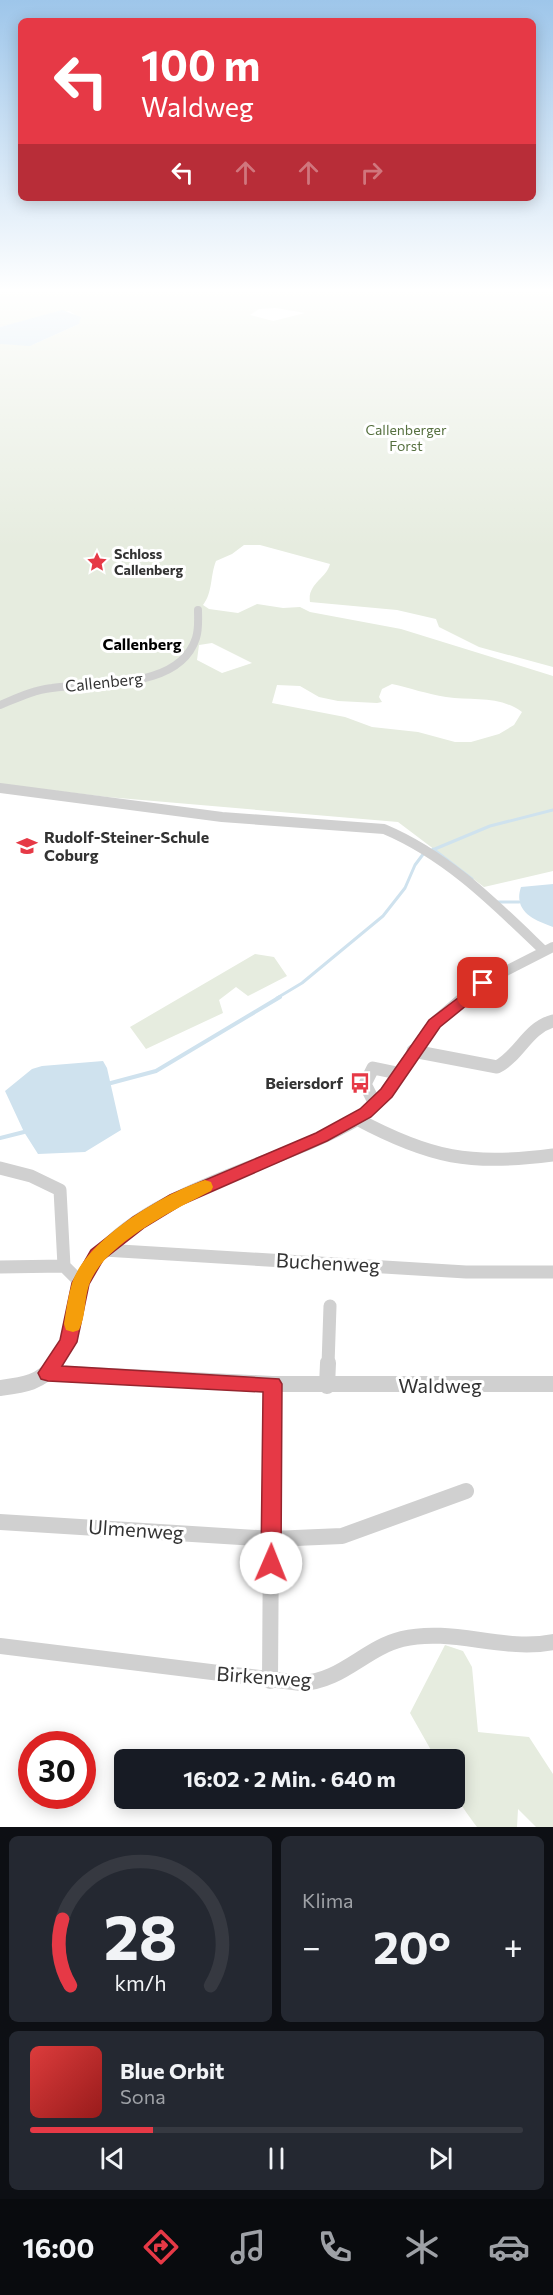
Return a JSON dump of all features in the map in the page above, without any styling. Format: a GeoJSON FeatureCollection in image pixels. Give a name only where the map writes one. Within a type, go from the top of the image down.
{"type":"FeatureCollection","features":[{"type":"Feature","properties":{"kind":"street","name":"Callenberg"},"geometry":{"type":"LineString","coordinates":[[0,705],[39,689],[130,681],[168,671],[183,659],[196,639],[198,610]]}},
{"type":"Feature","properties":{"kind":"street"},"geometry":{"type":"LineString","coordinates":[[0,788],[222,816],[384,829],[422,847],[433,855],[548,949],[500,973],[473,991],[434,1024],[413,1051],[386,1093],[357,1119],[176,1200],[139,1222],[104,1250],[85,1272],[68,1342],[48,1373],[22,1385],[1,1390]]}},
{"type":"Feature","properties":{"kind":"street"},"geometry":{"type":"LineString","coordinates":[[413,1051],[490,1068],[497,1067],[508,1061],[536,1026],[553,1021]]}},
{"type":"Feature","properties":{"kind":"street"},"geometry":{"type":"LineString","coordinates":[[375,1104],[365,1084],[373,1068],[398,1073]]}},
{"type":"Feature","properties":{"kind":"street"},"geometry":{"type":"LineString","coordinates":[[357,1119],[398,1142],[439,1156],[470,1161],[508,1162],[553,1155]]}},
{"type":"Feature","properties":{"kind":"street"},"geometry":{"type":"LineString","coordinates":[[0,1168],[38,1178],[60,1190],[64,1266],[81,1283]]}},
{"type":"Feature","properties":{"kind":"street","name":"Buchenweg"},"geometry":{"type":"LineString","coordinates":[[104,1250],[466,1272],[553,1272]]}},
{"type":"Feature","properties":{"kind":"street"},"geometry":{"type":"LineString","coordinates":[[0,1267],[64,1266]]}},
{"type":"Feature","properties":{"kind":"street"},"geometry":{"type":"LineString","coordinates":[[327,1386],[330,1306]]}},
{"type":"Feature","properties":{"kind":"street","name":"Waldweg"},"geometry":{"type":"LineString","coordinates":[[48,1373],[327,1386],[553,1384]]}},
{"type":"Feature","properties":{"kind":"street"},"geometry":{"type":"LineString","coordinates":[[270,1681],[272,1384]]}},
{"type":"Feature","properties":{"kind":"street","name":"Ulmenweg"},"geometry":{"type":"LineString","coordinates":[[0,1522],[272,1539],[342,1536],[466,1491]]}},
{"type":"Feature","properties":{"kind":"street","name":"Birkenweg"},"geometry":{"type":"LineString","coordinates":[[0,1647],[270,1681],[307,1683],[322,1681],[392,1641],[411,1636],[440,1635],[522,1644],[553,1642]]}},
{"type":"Feature","properties":{"kind":"green space","name":"Callenberger Forst"},"geometry":{"type":"Polygon","coordinates":[[[0,377],[553,377],[553,667],[479,647],[439,627],[436,619],[397,610],[310,602],[311,590],[330,564],[260,545],[244,545],[232,554],[216,561],[208,595],[203,605],[209,609],[238,613],[257,604],[283,608],[300,607],[310,612],[401,629],[553,676],[553,871],[484,887],[398,822],[107,797],[0,784],[0,377]],[[212,643],[199,645],[197,660],[222,673],[252,663],[212,643]],[[392,684],[382,689],[379,697],[382,702],[377,703],[338,701],[319,697],[300,686],[277,685],[272,703],[345,717],[372,727],[418,732],[455,742],[471,742],[499,734],[514,725],[522,712],[495,701],[446,697],[392,684]]]}},
{"type":"Feature","properties":{"kind":"green space"},"geometry":{"type":"Polygon","coordinates":[[[255,954],[274,957],[287,976],[248,996],[236,987],[219,1000],[223,1013],[146,1049],[130,1027],[255,954]]]}},
{"type":"Feature","properties":{"kind":"green space"},"geometry":{"type":"Polygon","coordinates":[[[445,1645],[463,1651],[472,1667],[478,1732],[529,1737],[553,1774],[553,1827],[536,1827],[518,1809],[517,1827],[477,1827],[465,1809],[465,1749],[430,1749],[410,1713],[445,1645]]]}},
{"type":"Feature","properties":{"kind":"water"},"geometry":{"type":"Polygon","coordinates":[[[553,884],[553,927],[532,918],[522,908],[519,895],[521,887],[553,884]]]}},
{"type":"Feature","properties":{"kind":"water"},"geometry":{"type":"Polygon","coordinates":[[[103,1061],[107,1068],[121,1130],[85,1152],[38,1154],[24,1132],[5,1091],[32,1069],[42,1066],[103,1061]]]}},
{"type":"Feature","properties":{"kind":"waterway"},"geometry":{"type":"LineString","coordinates":[[434,849],[490,826],[553,810]]}},
{"type":"Feature","properties":{"kind":"waterway"},"geometry":{"type":"LineString","coordinates":[[434,849],[472,879]]}},
{"type":"Feature","properties":{"kind":"waterway"},"geometry":{"type":"LineString","coordinates":[[277,998],[302,983],[383,916],[405,888],[415,865],[424,853]]}},
{"type":"Feature","properties":{"kind":"waterway"},"geometry":{"type":"LineString","coordinates":[[497,902],[519,902]]}},
{"type":"Feature","properties":{"kind":"waterway"},"geometry":{"type":"LineString","coordinates":[[111,1083],[156,1071],[280,997]]}},
{"type":"Feature","properties":{"kind":"waterway"},"geometry":{"type":"LineString","coordinates":[[0,1138],[24,1132]]}},
{"type":"Feature","properties":{"kind":"slow traffic"},"geometry":{"type":"LineString","coordinates":[[73,1324],[81,1283],[85,1272],[97,1255],[154,1212],[205,1187]]}},
{"type":"Feature","properties":{"kind":"place","name":"Schloss Callenberg"},"geometry":{"type":"Point","coordinates":[97,562]}},
{"type":"Feature","properties":{"kind":"place","name":"Rudolf-Steiner-Schule Coburg"},"geometry":{"type":"Point","coordinates":[27,846]}},
{"type":"Feature","properties":{"kind":"place","name":"Beiersdorf"},"geometry":{"type":"Point","coordinates":[360,1083]}},
{"type":"Feature","properties":{"kind":"district","name":"Callenberg"},"geometry":{"type":"Point","coordinates":[142,644]}},
{"type":"Feature","properties":{"kind":"route"},"geometry":{"type":"LineString","coordinates":[[271,1563],[272,1384],[62,1376],[48,1373],[68,1342],[81,1283],[85,1272],[97,1255],[139,1222],[176,1200],[321,1137],[366,1113],[386,1093],[413,1051],[434,1024],[483,983]]}}]}
